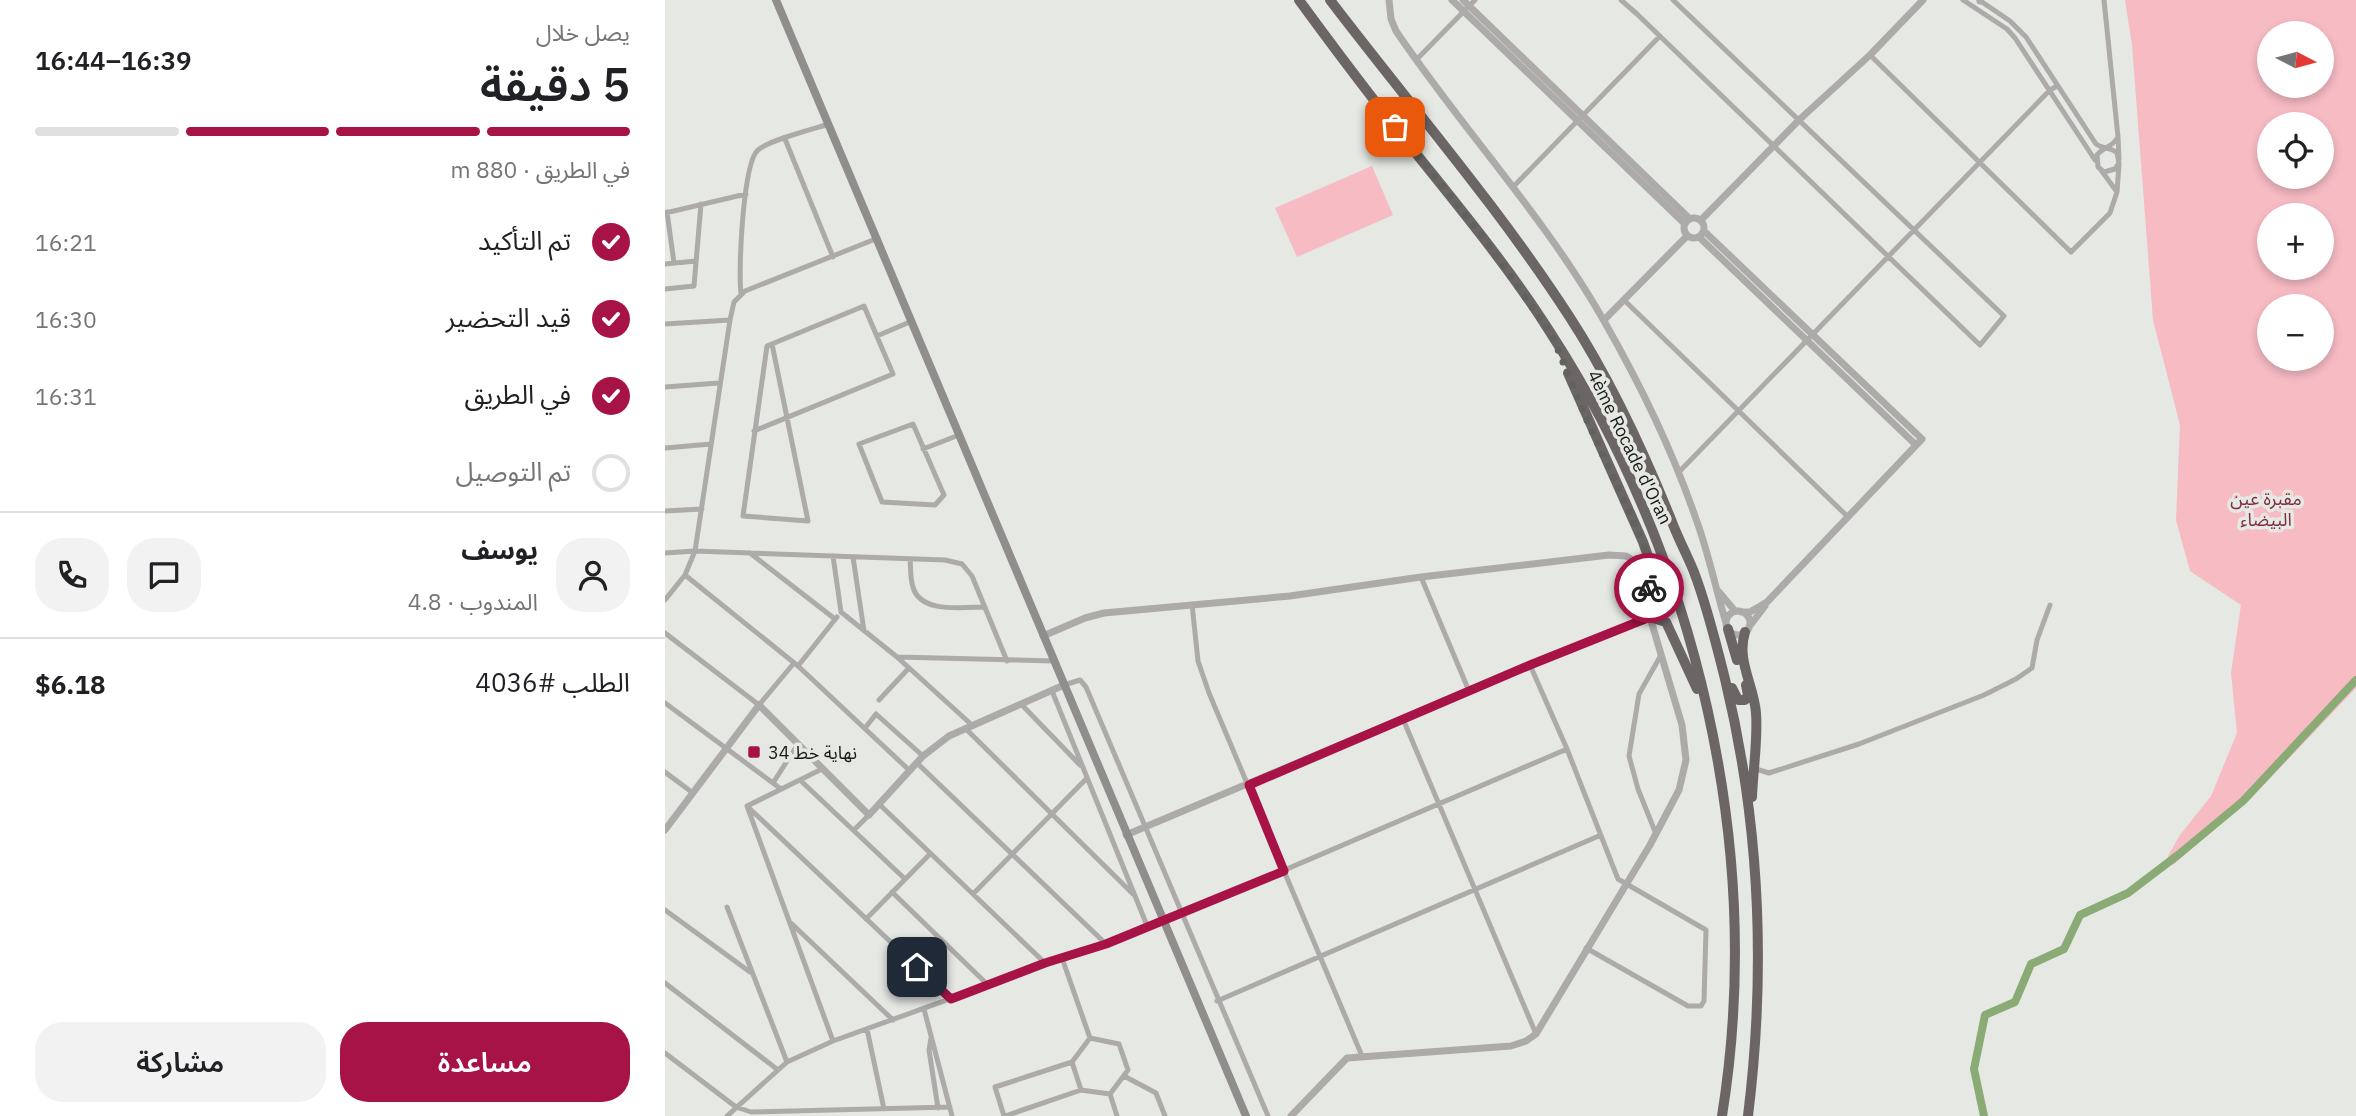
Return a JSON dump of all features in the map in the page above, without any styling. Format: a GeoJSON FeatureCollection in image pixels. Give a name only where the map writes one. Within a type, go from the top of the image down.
{"type":"FeatureCollection","features":[{"type":"Feature","properties":{"kind":"highway","name":"4ème Rocade d'Oran"},"geometry":{"type":"LineString","coordinates":[[1299,0],[1481,234],[1552,335],[1609,436],[1647,520],[1689,636],[1708,715],[1725,818],[1733,928],[1732,1026],[1722,1116]]}},
{"type":"Feature","properties":{"kind":"highway","name":"4ème Rocade d'Oran"},"geometry":{"type":"LineString","coordinates":[[1330,0],[1496,211],[1559,300],[1613,393],[1658,486],[1694,573],[1721,663],[1738,737],[1751,824],[1757,892],[1759,989],[1748,1116]]}},
{"type":"Feature","properties":{"kind":"highway"},"geometry":{"type":"LineString","coordinates":[[1552,335],[1586,418],[1643,542],[1655,576],[1654,583],[1644,591]]}},
{"type":"Feature","properties":{"kind":"highway"},"geometry":{"type":"LineString","coordinates":[[1650,617],[1664,620],[1671,629],[1708,715]]}},
{"type":"Feature","properties":{"kind":"highway"},"geometry":{"type":"LineString","coordinates":[[1721,663],[1736,697],[1741,701],[1747,698],[1747,689],[1728,628]]}},
{"type":"Feature","properties":{"kind":"highway"},"geometry":{"type":"LineString","coordinates":[[1747,629],[1741,656],[1757,717],[1751,824]]}},
{"type":"Feature","properties":{"kind":"main road"},"geometry":{"type":"LineString","coordinates":[[776,0],[1246,1116]]}},
{"type":"Feature","properties":{"kind":"street"},"geometry":{"type":"LineString","coordinates":[[1389,0],[1391,19],[1396,31],[1514,186],[1561,252],[1604,320],[1631,371],[1678,474],[1695,516],[1719,591],[1738,611],[1748,616],[1747,629]]}},
{"type":"Feature","properties":{"kind":"street"},"geometry":{"type":"LineString","coordinates":[[1452,0],[1468,5],[1687,221],[1701,220],[1923,0]]}},
{"type":"Feature","properties":{"kind":"street"},"geometry":{"type":"LineString","coordinates":[[1621,0],[1980,345],[2004,316],[1673,0]]}},
{"type":"Feature","properties":{"kind":"street"},"geometry":{"type":"LineString","coordinates":[[1963,0],[2015,38],[2117,192]]}},
{"type":"Feature","properties":{"kind":"street"},"geometry":{"type":"LineString","coordinates":[[1980,0],[2010,21],[2026,37],[2096,144],[2114,150],[2119,161]]}},
{"type":"Feature","properties":{"kind":"street"},"geometry":{"type":"LineString","coordinates":[[1870,55],[2071,252],[2110,213],[2117,192],[2119,136],[2104,0]]}},
{"type":"Feature","properties":{"kind":"street"},"geometry":{"type":"LineString","coordinates":[[1417,59],[1468,5]]}},
{"type":"Feature","properties":{"kind":"street"},"geometry":{"type":"LineString","coordinates":[[1514,186],[1660,36]]}},
{"type":"Feature","properties":{"kind":"street"},"geometry":{"type":"LineString","coordinates":[[1678,474],[1913,229],[2057,86]]}},
{"type":"Feature","properties":{"kind":"street"},"geometry":{"type":"LineString","coordinates":[[741,293],[740,265],[746,194],[754,155],[763,146],[829,124]]}},
{"type":"Feature","properties":{"kind":"street"},"geometry":{"type":"LineString","coordinates":[[2096,163],[2097,155],[2116,142],[2119,136]]}},
{"type":"Feature","properties":{"kind":"street"},"geometry":{"type":"LineString","coordinates":[[785,139],[833,257]]}},
{"type":"Feature","properties":{"kind":"street"},"geometry":{"type":"LineString","coordinates":[[2101,170],[2112,171],[2119,161]]}},
{"type":"Feature","properties":{"kind":"street"},"geometry":{"type":"LineString","coordinates":[[674,263],[666,212],[746,194]]}},
{"type":"Feature","properties":{"kind":"street"},"geometry":{"type":"LineString","coordinates":[[665,289],[694,286],[701,204]]}},
{"type":"Feature","properties":{"kind":"street"},"geometry":{"type":"LineString","coordinates":[[1701,220],[1702,234],[1919,442],[1767,602],[1747,629],[1738,634],[1728,628],[1718,597],[1719,591]]}},
{"type":"Feature","properties":{"kind":"street"},"geometry":{"type":"LineString","coordinates":[[1687,221],[1684,230],[1687,236],[1693,238],[1702,234]]}},
{"type":"Feature","properties":{"kind":"street"},"geometry":{"type":"LineString","coordinates":[[1604,320],[1687,236]]}},
{"type":"Feature","properties":{"kind":"street"},"geometry":{"type":"LineString","coordinates":[[665,600],[685,575],[695,551],[719,383],[734,302],[741,293],[878,239]]}},
{"type":"Feature","properties":{"kind":"street"},"geometry":{"type":"LineString","coordinates":[[665,264],[696,261]]}},
{"type":"Feature","properties":{"kind":"street"},"geometry":{"type":"LineString","coordinates":[[1624,300],[1847,516]]}},
{"type":"Feature","properties":{"kind":"street"},"geometry":{"type":"LineString","coordinates":[[754,431],[788,417],[893,374],[864,306],[767,346],[754,431],[743,516],[808,521],[788,417],[772,344]]}},
{"type":"Feature","properties":{"kind":"street"},"geometry":{"type":"LineString","coordinates":[[665,324],[730,320]]}},
{"type":"Feature","properties":{"kind":"street"},"geometry":{"type":"LineString","coordinates":[[877,335],[912,321]]}},
{"type":"Feature","properties":{"kind":"street"},"geometry":{"type":"LineString","coordinates":[[665,387],[719,383]]}},
{"type":"Feature","properties":{"kind":"street"},"geometry":{"type":"LineString","coordinates":[[913,424],[923,449],[944,495],[935,505],[882,502],[859,444],[913,424]]}},
{"type":"Feature","properties":{"kind":"street"},"geometry":{"type":"LineString","coordinates":[[923,449],[959,435]]}},
{"type":"Feature","properties":{"kind":"street"},"geometry":{"type":"LineString","coordinates":[[665,448],[711,444]]}},
{"type":"Feature","properties":{"kind":"street"},"geometry":{"type":"LineString","coordinates":[[665,511],[702,509]]}},
{"type":"Feature","properties":{"kind":"street"},"geometry":{"type":"LineString","coordinates":[[665,553],[695,551],[945,560],[962,564],[972,576],[1007,661]]}},
{"type":"Feature","properties":{"kind":"street"},"geometry":{"type":"LineString","coordinates":[[750,553],[835,619]]}},
{"type":"Feature","properties":{"kind":"street"},"geometry":{"type":"LineString","coordinates":[[1043,636],[1084,618],[1192,604],[1290,596],[1421,577],[1619,554],[1633,560],[1682,725],[1686,760],[1679,790],[1656,834],[1536,1034],[1511,1046],[1362,1056],[1342,1060],[1291,1116]]}},
{"type":"Feature","properties":{"kind":"street"},"geometry":{"type":"LineString","coordinates":[[833,556],[841,612],[909,668],[1135,896]]}},
{"type":"Feature","properties":{"kind":"street"},"geometry":{"type":"LineString","coordinates":[[853,557],[864,631]]}},
{"type":"Feature","properties":{"kind":"street"},"geometry":{"type":"LineString","coordinates":[[909,559],[913,590],[932,606],[985,607]]}},
{"type":"Feature","properties":{"kind":"street"},"geometry":{"type":"LineString","coordinates":[[685,575],[796,665],[909,770]]}},
{"type":"Feature","properties":{"kind":"street"},"geometry":{"type":"LineString","coordinates":[[1421,577],[1469,691]]}},
{"type":"Feature","properties":{"kind":"street"},"geometry":{"type":"LineString","coordinates":[[1728,628],[1729,615],[1738,611],[1756,610],[1767,602]]}},
{"type":"Feature","properties":{"kind":"street"},"geometry":{"type":"LineString","coordinates":[[1192,604],[1203,678],[1362,1056]]}},
{"type":"Feature","properties":{"kind":"street"},"geometry":{"type":"LineString","coordinates":[[1753,768],[1769,773],[1860,744],[2016,680],[2032,668],[2037,640],[2050,605]]}},
{"type":"Feature","properties":{"kind":"street"},"geometry":{"type":"LineString","coordinates":[[665,830],[759,705],[841,612]]}},
{"type":"Feature","properties":{"kind":"street"},"geometry":{"type":"LineString","coordinates":[[1126,835],[1650,617]]}},
{"type":"Feature","properties":{"kind":"street"},"geometry":{"type":"LineString","coordinates":[[665,633],[759,705],[869,815]]}},
{"type":"Feature","properties":{"kind":"street"},"geometry":{"type":"LineString","coordinates":[[1656,834],[1638,789],[1629,756],[1639,694],[1661,655]]}},
{"type":"Feature","properties":{"kind":"street"},"geometry":{"type":"LineString","coordinates":[[897,657],[1054,661]]}},
{"type":"Feature","properties":{"kind":"street"},"geometry":{"type":"LineString","coordinates":[[1530,665],[1567,749],[1618,879],[1706,930],[1704,1001],[1695,1007],[1688,1006],[1586,948]]}},
{"type":"Feature","properties":{"kind":"street"},"geometry":{"type":"LineString","coordinates":[[879,700],[909,668]]}},
{"type":"Feature","properties":{"kind":"street"},"geometry":{"type":"LineString","coordinates":[[854,830],[923,756],[949,736],[1080,680],[1086,687],[1268,1116]]}},
{"type":"Feature","properties":{"kind":"street"},"geometry":{"type":"LineString","coordinates":[[1052,691],[1148,928]]}},
{"type":"Feature","properties":{"kind":"street"},"geometry":{"type":"LineString","coordinates":[[665,703],[781,789]]}},
{"type":"Feature","properties":{"kind":"street"},"geometry":{"type":"LineString","coordinates":[[1021,705],[1083,769]]}},
{"type":"Feature","properties":{"kind":"street"},"geometry":{"type":"LineString","coordinates":[[865,728],[876,715],[923,756]]}},
{"type":"Feature","properties":{"kind":"street"},"geometry":{"type":"LineString","coordinates":[[1403,719],[1536,1034]]}},
{"type":"Feature","properties":{"kind":"street"},"geometry":{"type":"LineString","coordinates":[[773,783],[797,744]]}},
{"type":"Feature","properties":{"kind":"street"},"geometry":{"type":"LineString","coordinates":[[727,1116],[787,1062],[833,1041],[1148,928],[1567,749]]}},
{"type":"Feature","properties":{"kind":"street"},"geometry":{"type":"LineString","coordinates":[[917,763],[1106,944]]}},
{"type":"Feature","properties":{"kind":"street"},"geometry":{"type":"LineString","coordinates":[[747,806],[822,769]]}},
{"type":"Feature","properties":{"kind":"street"},"geometry":{"type":"LineString","coordinates":[[665,772],[692,793]]}},
{"type":"Feature","properties":{"kind":"street"},"geometry":{"type":"LineString","coordinates":[[973,894],[1087,778]]}},
{"type":"Feature","properties":{"kind":"street"},"geometry":{"type":"LineString","coordinates":[[800,780],[905,879]]}},
{"type":"Feature","properties":{"kind":"street"},"geometry":{"type":"LineString","coordinates":[[879,804],[1045,963]]}},
{"type":"Feature","properties":{"kind":"street"},"geometry":{"type":"LineString","coordinates":[[747,806],[951,999]]}},
{"type":"Feature","properties":{"kind":"street"},"geometry":{"type":"LineString","coordinates":[[747,806],[833,1041]]}},
{"type":"Feature","properties":{"kind":"street"},"geometry":{"type":"LineString","coordinates":[[1217,1001],[1601,835]]}},
{"type":"Feature","properties":{"kind":"street"},"geometry":{"type":"LineString","coordinates":[[866,919],[930,854]]}},
{"type":"Feature","properties":{"kind":"street"},"geometry":{"type":"LineString","coordinates":[[892,892],[988,985]]}},
{"type":"Feature","properties":{"kind":"street"},"geometry":{"type":"LineString","coordinates":[[727,907],[787,1062]]}},
{"type":"Feature","properties":{"kind":"street"},"geometry":{"type":"LineString","coordinates":[[665,910],[752,973]]}},
{"type":"Feature","properties":{"kind":"street"},"geometry":{"type":"LineString","coordinates":[[789,922],[893,1020]]}},
{"type":"Feature","properties":{"kind":"street"},"geometry":{"type":"LineString","coordinates":[[1062,958],[1090,1038]]}},
{"type":"Feature","properties":{"kind":"street"},"geometry":{"type":"LineString","coordinates":[[665,983],[778,1070]]}},
{"type":"Feature","properties":{"kind":"street"},"geometry":{"type":"LineString","coordinates":[[923,1009],[952,1116]]}},
{"type":"Feature","properties":{"kind":"street"},"geometry":{"type":"LineString","coordinates":[[867,1029],[884,1109]]}},
{"type":"Feature","properties":{"kind":"street"},"geometry":{"type":"LineString","coordinates":[[931,1037],[929,1050],[939,1108]]}},
{"type":"Feature","properties":{"kind":"street"},"geometry":{"type":"LineString","coordinates":[[1090,1038],[1072,1062],[995,1087],[1005,1116],[1081,1090],[1110,1094]]}},
{"type":"Feature","properties":{"kind":"street"},"geometry":{"type":"LineString","coordinates":[[1090,1038],[1119,1044],[1128,1070],[1110,1094]]}},
{"type":"Feature","properties":{"kind":"street"},"geometry":{"type":"LineString","coordinates":[[665,1053],[737,1107],[751,1112],[950,1107]]}},
{"type":"Feature","properties":{"kind":"street"},"geometry":{"type":"LineString","coordinates":[[1072,1062],[1081,1090]]}},
{"type":"Feature","properties":{"kind":"street"},"geometry":{"type":"LineString","coordinates":[[1124,1076],[1156,1093],[1165,1116]]}},
{"type":"Feature","properties":{"kind":"street"},"geometry":{"type":"LineString","coordinates":[[1110,1094],[1118,1116]]}},
{"type":"Feature","properties":{"kind":"green space","name":"مقبرة عين البيضاء"},"geometry":{"type":"Polygon","coordinates":[[[2125,0],[2356,0],[2356,688],[2253,796],[2173,865],[2168,856],[2180,835],[2211,796],[2237,733],[2231,673],[2241,605],[2190,571],[2176,520],[2180,425],[2153,320],[2132,45],[2125,0]]]}},
{"type":"Feature","properties":{"kind":"green space"},"geometry":{"type":"Polygon","coordinates":[[[1372,166],[1393,215],[1297,257],[1275,208],[1372,166]]]}},
{"type":"Feature","properties":{"kind":"waterway"},"geometry":{"type":"LineString","coordinates":[[1984,1116],[1974,1069],[1985,1015],[2015,1002],[2031,964],[2064,949],[2080,915],[2128,893],[2243,801],[2356,680]]}},
{"type":"Feature","properties":{"kind":"way so far"},"geometry":{"type":"LineString","coordinates":[[1395,127],[1481,234],[1552,335],[1586,418],[1643,542],[1655,576],[1654,583],[1649,588]]}},
{"type":"Feature","properties":{"kind":"place","name":"نهاية خط 34"},"geometry":{"type":"Point","coordinates":[754,752]}},
{"type":"Feature","properties":{"kind":"route"},"geometry":{"type":"LineString","coordinates":[[917,967],[951,999],[1045,963],[1106,944],[1284,871],[1249,785],[1650,617],[1644,591],[1649,588]]}}]}
